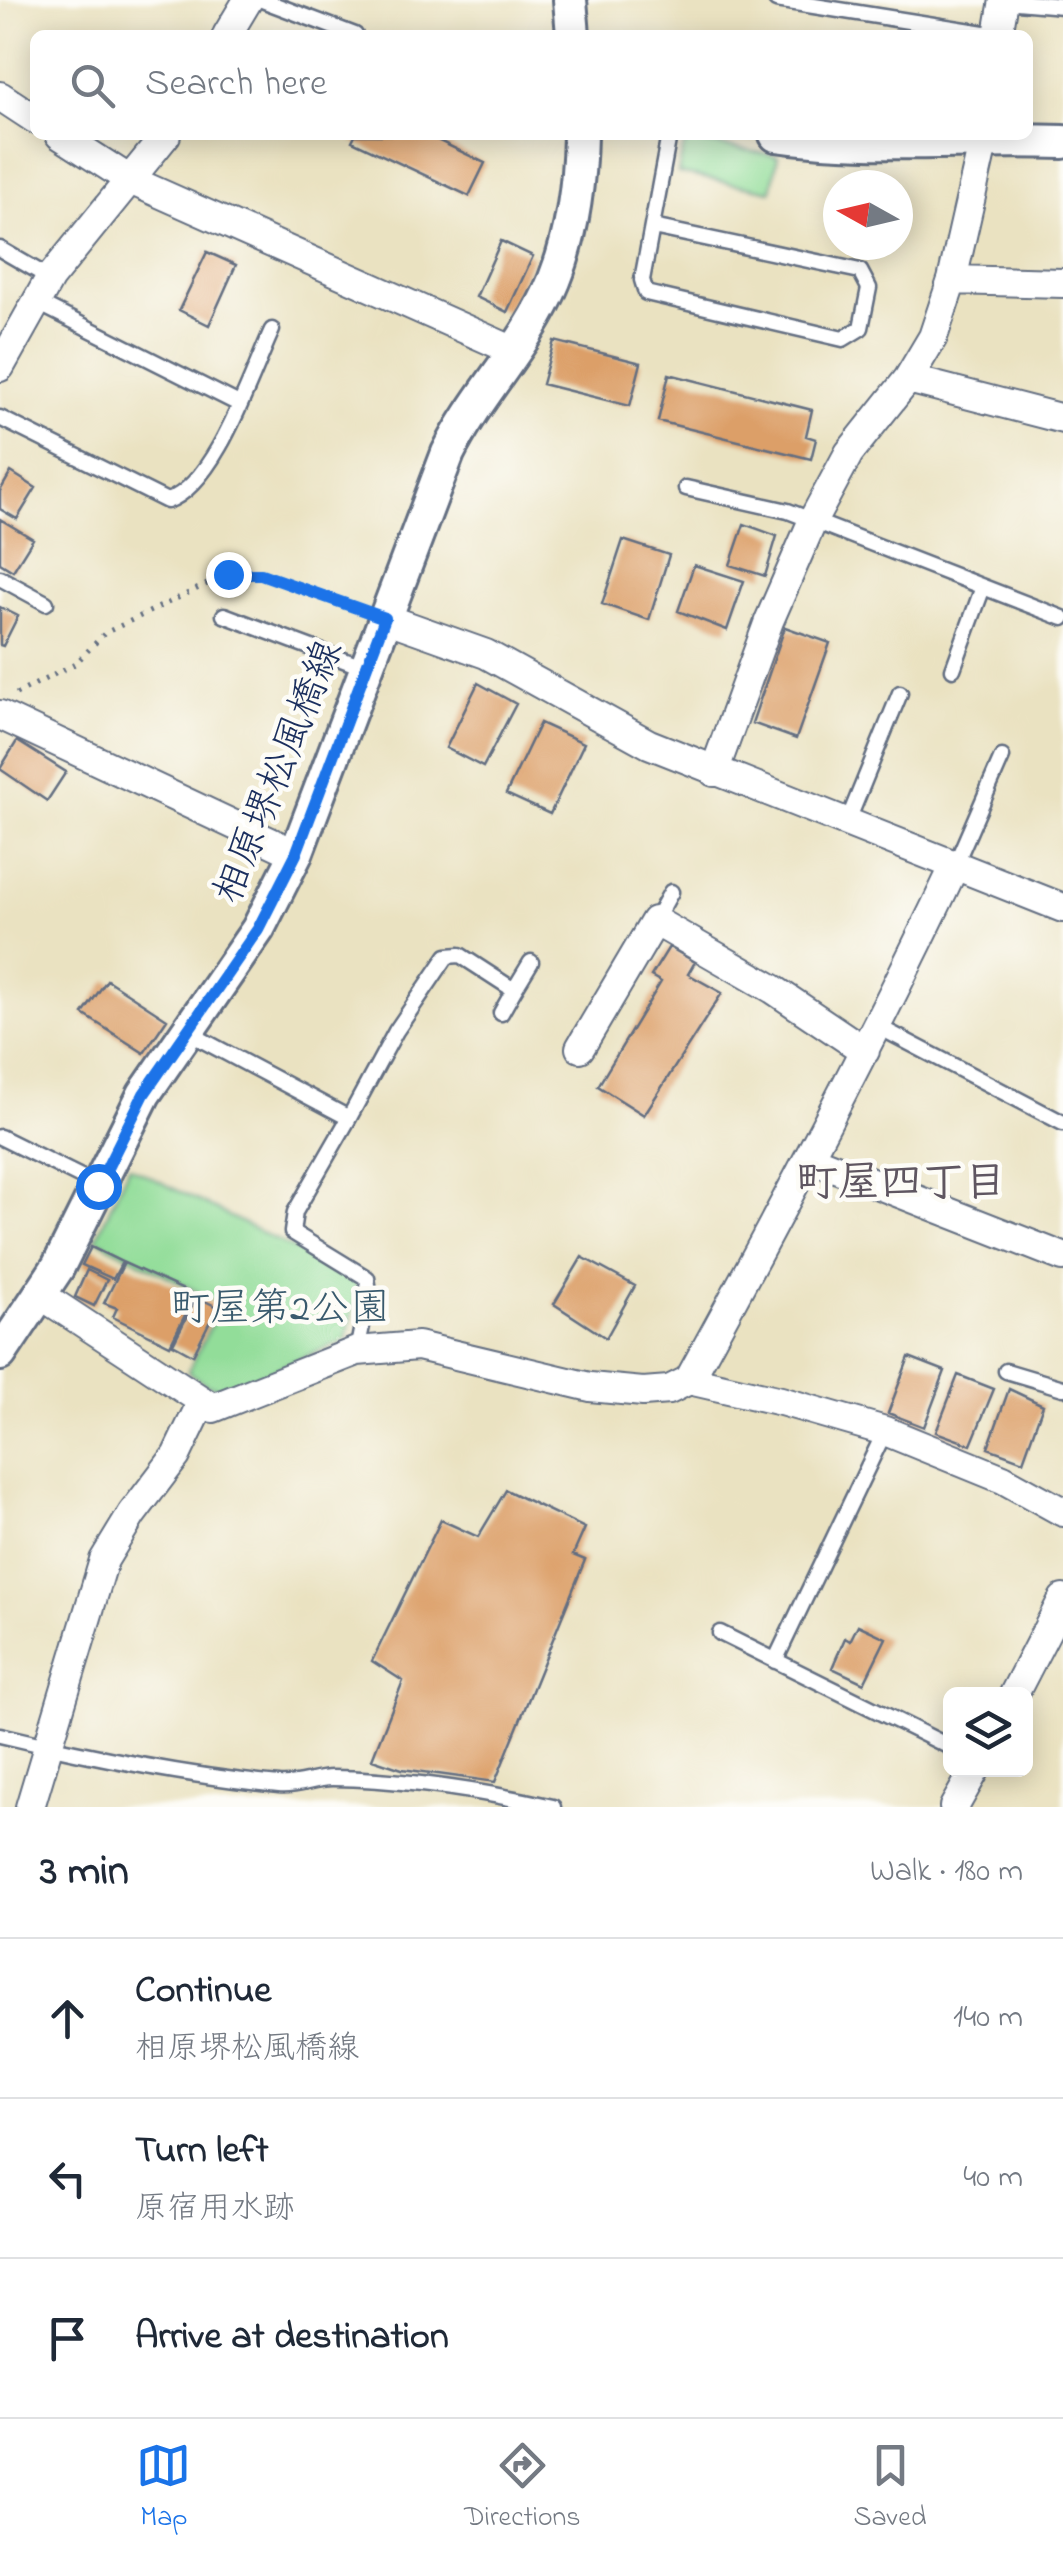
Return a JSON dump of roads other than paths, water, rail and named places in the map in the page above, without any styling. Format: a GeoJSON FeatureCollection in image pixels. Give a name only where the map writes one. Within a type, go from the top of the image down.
{"type":"FeatureCollection","features":[{"type":"Feature","properties":{"kind":"street"},"geometry":{"type":"LineString","coordinates":[[230,30],[248,0]]}},
{"type":"Feature","properties":{"kind":"street"},"geometry":{"type":"LineString","coordinates":[[570,0],[573,30]]}},
{"type":"Feature","properties":{"kind":"street"},"geometry":{"type":"LineString","coordinates":[[998,30],[1004,1]]}},
{"type":"Feature","properties":{"kind":"street"},"geometry":{"type":"LineString","coordinates":[[0,96],[30,116]]}},
{"type":"Feature","properties":{"kind":"street"},"geometry":{"type":"LineString","coordinates":[[68,140],[130,180],[512,350]]}},
{"type":"Feature","properties":{"kind":"street"},"geometry":{"type":"LineString","coordinates":[[0,367],[44,290],[162,140]]}},
{"type":"Feature","properties":{"kind":"street","name":"相原堺松風橋線"},"geometry":{"type":"LineString","coordinates":[[0,1354],[41,1296],[144,1094],[258,929],[296,854],[448,453],[468,413],[554,281],[572,214],[576,140]]}},
{"type":"Feature","properties":{"kind":"street"},"geometry":{"type":"LineString","coordinates":[[810,140],[907,140]]}},
{"type":"Feature","properties":{"kind":"street"},"geometry":{"type":"LineString","coordinates":[[714,772],[768,621],[813,520],[850,454],[908,379],[933,337],[952,280],[983,140]]}},
{"type":"Feature","properties":{"kind":"street"},"geometry":{"type":"LineString","coordinates":[[1031,140],[1063,142]]}},
{"type":"Feature","properties":{"kind":"street"},"geometry":{"type":"LineString","coordinates":[[952,280],[1063,284]]}},
{"type":"Feature","properties":{"kind":"street"},"geometry":{"type":"LineString","coordinates":[[908,379],[1063,419]]}},
{"type":"Feature","properties":{"kind":"street"},"geometry":{"type":"LineString","coordinates":[[385,618],[486,654],[649,744],[714,772],[1063,907]]}},
{"type":"Feature","properties":{"kind":"street"},"geometry":{"type":"LineString","coordinates":[[3,708],[296,854]]}},
{"type":"Feature","properties":{"kind":"street"},"geometry":{"type":"LineString","coordinates":[[41,1296],[201,1404],[223,1407],[356,1352],[418,1346],[624,1392],[670,1390],[688,1380],[810,1158],[956,863]]}},
{"type":"Feature","properties":{"kind":"street"},"geometry":{"type":"LineString","coordinates":[[580,1048],[655,922],[872,1039]]}},
{"type":"Feature","properties":{"kind":"street"},"geometry":{"type":"LineString","coordinates":[[810,1158],[1063,1257]]}},
{"type":"Feature","properties":{"kind":"street"},"geometry":{"type":"LineString","coordinates":[[688,1380],[884,1431],[1003,1478],[1063,1512]]}},
{"type":"Feature","properties":{"kind":"street"},"geometry":{"type":"LineString","coordinates":[[30,1807],[104,1560],[132,1514],[176,1456],[201,1404]]}},
{"type":"Feature","properties":{"kind":"street"},"geometry":{"type":"LineString","coordinates":[[1018,1687],[1063,1599]]}},
{"type":"Feature","properties":{"kind":"street"},"geometry":{"type":"LineString","coordinates":[[954,1807],[971,1777]]}},
{"type":"Feature","properties":{"kind":"lane"},"geometry":{"type":"LineString","coordinates":[[262,0],[342,30]]}},
{"type":"Feature","properties":{"kind":"lane"},"geometry":{"type":"LineString","coordinates":[[776,0],[965,30]]}},
{"type":"Feature","properties":{"kind":"lane"},"geometry":{"type":"LineString","coordinates":[[1004,1],[1063,6]]}},
{"type":"Feature","properties":{"kind":"lane"},"geometry":{"type":"LineString","coordinates":[[654,227],[860,271],[869,288],[861,328],[843,339],[650,297],[642,280],[668,140]]}},
{"type":"Feature","properties":{"kind":"lane"},"geometry":{"type":"LineString","coordinates":[[0,249],[44,290],[238,404]]}},
{"type":"Feature","properties":{"kind":"lane"},"geometry":{"type":"LineString","coordinates":[[0,418],[167,501],[188,489],[215,454],[272,330]]}},
{"type":"Feature","properties":{"kind":"lane"},"geometry":{"type":"LineString","coordinates":[[686,488],[813,520],[1063,618]]}},
{"type":"Feature","properties":{"kind":"lane"},"geometry":{"type":"LineString","coordinates":[[0,578],[46,603]]}},
{"type":"Feature","properties":{"kind":"lane"},"geometry":{"type":"LineString","coordinates":[[953,670],[983,587]]}},
{"type":"Feature","properties":{"kind":"lane"},"geometry":{"type":"LineString","coordinates":[[224,615],[365,668]]}},
{"type":"Feature","properties":{"kind":"lane"},"geometry":{"type":"LineString","coordinates":[[848,823],[900,693]]}},
{"type":"Feature","properties":{"kind":"lane"},"geometry":{"type":"LineString","coordinates":[[956,863],[1002,756]]}},
{"type":"Feature","properties":{"kind":"lane"},"geometry":{"type":"LineString","coordinates":[[655,922],[671,892]]}},
{"type":"Feature","properties":{"kind":"lane"},"geometry":{"type":"LineString","coordinates":[[356,1352],[370,1292],[367,1278],[292,1232],[294,1212],[396,1031],[447,956],[460,955],[514,990]]}},
{"type":"Feature","properties":{"kind":"lane"},"geometry":{"type":"LineString","coordinates":[[502,1013],[531,962]]}},
{"type":"Feature","properties":{"kind":"lane"},"geometry":{"type":"LineString","coordinates":[[188,1032],[349,1118]]}},
{"type":"Feature","properties":{"kind":"lane"},"geometry":{"type":"LineString","coordinates":[[872,1039],[1063,1123]]}},
{"type":"Feature","properties":{"kind":"lane"},"geometry":{"type":"LineString","coordinates":[[0,1137],[98,1186]]}},
{"type":"Feature","properties":{"kind":"lane"},"geometry":{"type":"LineString","coordinates":[[1006,1371],[1063,1388]]}},
{"type":"Feature","properties":{"kind":"lane"},"geometry":{"type":"LineString","coordinates":[[775,1661],[884,1431]]}},
{"type":"Feature","properties":{"kind":"lane"},"geometry":{"type":"LineString","coordinates":[[720,1632],[943,1744]]}},
{"type":"Feature","properties":{"kind":"lane"},"geometry":{"type":"LineString","coordinates":[[0,1735],[83,1756],[284,1786],[327,1778],[364,1780],[545,1806]]}},
{"type":"Feature","properties":{"kind":"district","name":"町屋四丁目"},"geometry":{"type":"Point","coordinates":[901,1180]}},
{"type":"Feature","properties":{"kind":"park label","name":"町屋第2公園"},"geometry":{"type":"Point","coordinates":[280,1306]}}]}
